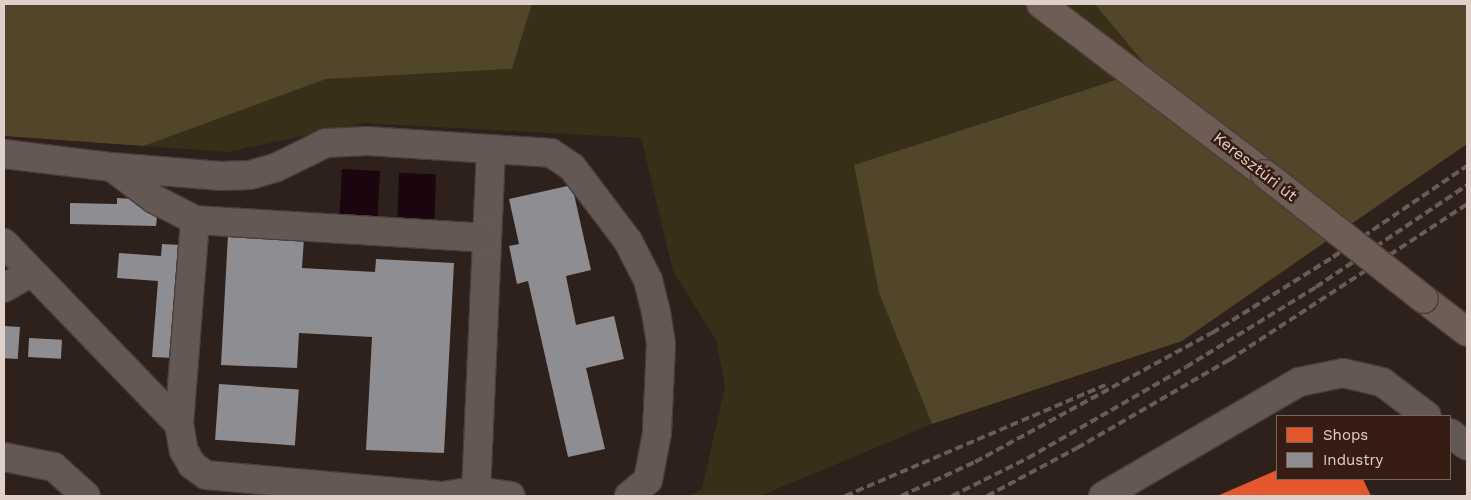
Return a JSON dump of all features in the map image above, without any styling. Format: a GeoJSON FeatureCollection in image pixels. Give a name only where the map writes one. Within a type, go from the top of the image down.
{"type":"FeatureCollection","features":[{"type":"Feature","properties":{"kind":"main road","name":"Keresztúri út"},"geometry":{"type":"LineString","coordinates":[[1041,4],[1265,174],[1467,332]]}},
{"type":"Feature","properties":{"kind":"lane"},"geometry":{"type":"LineString","coordinates":[[4,154],[112,167],[221,176],[250,175],[275,168],[326,143],[367,141],[551,153],[572,168],[628,241],[648,280],[661,344],[657,434],[648,480],[639,491],[629,496]]}},
{"type":"Feature","properties":{"kind":"lane"},"geometry":{"type":"LineString","coordinates":[[476,491],[491,149]]}},
{"type":"Feature","properties":{"kind":"lane"},"geometry":{"type":"LineString","coordinates":[[112,167],[154,199],[194,220],[486,238]]}},
{"type":"Feature","properties":{"kind":"lane"},"geometry":{"type":"LineString","coordinates":[[194,220],[179,424],[184,451],[192,465],[206,474],[443,496],[476,491],[511,496]]}},
{"type":"Feature","properties":{"kind":"lane"},"geometry":{"type":"LineString","coordinates":[[4,243],[179,424]]}},
{"type":"Feature","properties":{"kind":"lane"},"geometry":{"type":"LineString","coordinates":[[4,288],[32,272]]}},
{"type":"Feature","properties":{"kind":"lane"},"geometry":{"type":"LineString","coordinates":[[1103,496],[1299,382],[1343,373],[1382,382],[1426,415]]}},
{"type":"Feature","properties":{"kind":"lane"},"geometry":{"type":"LineString","coordinates":[[1451,434],[1467,446]]}},
{"type":"Feature","properties":{"kind":"lane"},"geometry":{"type":"LineString","coordinates":[[4,458],[54,467],[86,496]]}},
{"type":"Feature","properties":{"kind":"shaded area"},"geometry":{"type":"Polygon","coordinates":[[[4,4],[532,4],[512,69],[326,79],[144,146],[4,136],[4,4]]]}},
{"type":"Feature","properties":{"kind":"shaded area"},"geometry":{"type":"Polygon","coordinates":[[[532,4],[1095,4],[1150,68],[854,165],[879,293],[932,424],[760,496],[690,496],[702,489],[725,386],[716,340],[673,271],[641,138],[364,123],[228,152],[144,146],[326,79],[512,69],[532,4]]]}},
{"type":"Feature","properties":{"kind":"shaded area"},"geometry":{"type":"Polygon","coordinates":[[[1095,4],[1467,4],[1467,144],[1182,341],[932,424],[879,293],[854,165],[1149,69],[1095,4]]]}},
{"type":"Feature","properties":{"kind":"shaded area"},"geometry":{"type":"Polygon","coordinates":[[[342,169],[380,171],[377,218],[340,216],[342,169]]]}},
{"type":"Feature","properties":{"kind":"shaded area"},"geometry":{"type":"Polygon","coordinates":[[[399,173],[436,174],[434,220],[397,219],[399,173]]]}},
{"type":"Feature","properties":{"kind":"building: Shops"},"geometry":{"type":"Polygon","coordinates":[[[1276,470],[1276,480],[1363,480],[1371,496],[1217,496],[1276,470]]]}},
{"type":"Feature","properties":{"kind":"building: Industry"},"geometry":{"type":"Polygon","coordinates":[[[572,185],[591,270],[566,276],[576,325],[614,316],[624,359],[586,368],[605,449],[568,457],[528,281],[517,284],[509,246],[519,244],[509,199],[572,185]]]}},
{"type":"Feature","properties":{"kind":"building: Industry"},"geometry":{"type":"Polygon","coordinates":[[[117,198],[134,199],[157,217],[156,226],[70,224],[70,203],[117,204],[117,198]]]}},
{"type":"Feature","properties":{"kind":"building: Industry"},"geometry":{"type":"Polygon","coordinates":[[[228,234],[304,238],[302,268],[375,272],[376,259],[454,263],[444,453],[366,450],[372,337],[299,333],[297,368],[221,365],[228,234]]]}},
{"type":"Feature","properties":{"kind":"building: Industry"},"geometry":{"type":"Polygon","coordinates":[[[162,244],[181,245],[173,358],[152,357],[158,281],[117,278],[119,253],[161,256],[162,244]]]}},
{"type":"Feature","properties":{"kind":"building: Industry"},"geometry":{"type":"Polygon","coordinates":[[[4,326],[20,327],[18,359],[4,358],[4,326]]]}},
{"type":"Feature","properties":{"kind":"building: Industry"},"geometry":{"type":"Polygon","coordinates":[[[29,338],[62,340],[61,359],[28,357],[29,338]]]}},
{"type":"Feature","properties":{"kind":"building: Industry"},"geometry":{"type":"Polygon","coordinates":[[[219,384],[299,390],[295,445],[215,440],[219,384]]]}},
{"type":"Feature","properties":{"kind":"railway"},"geometry":{"type":"LineString","coordinates":[[901,496],[975,462],[1212,333],[1333,257],[1467,166]]}},
{"type":"Feature","properties":{"kind":"railway"},"geometry":{"type":"LineString","coordinates":[[952,496],[1028,458],[1186,367],[1316,287],[1467,185]]}},
{"type":"Feature","properties":{"kind":"railway"},"geometry":{"type":"LineString","coordinates":[[987,496],[1077,448],[1229,360],[1467,204]]}},
{"type":"Feature","properties":{"kind":"railway"},"geometry":{"type":"LineString","coordinates":[[845,496],[1105,385]]}}]}
